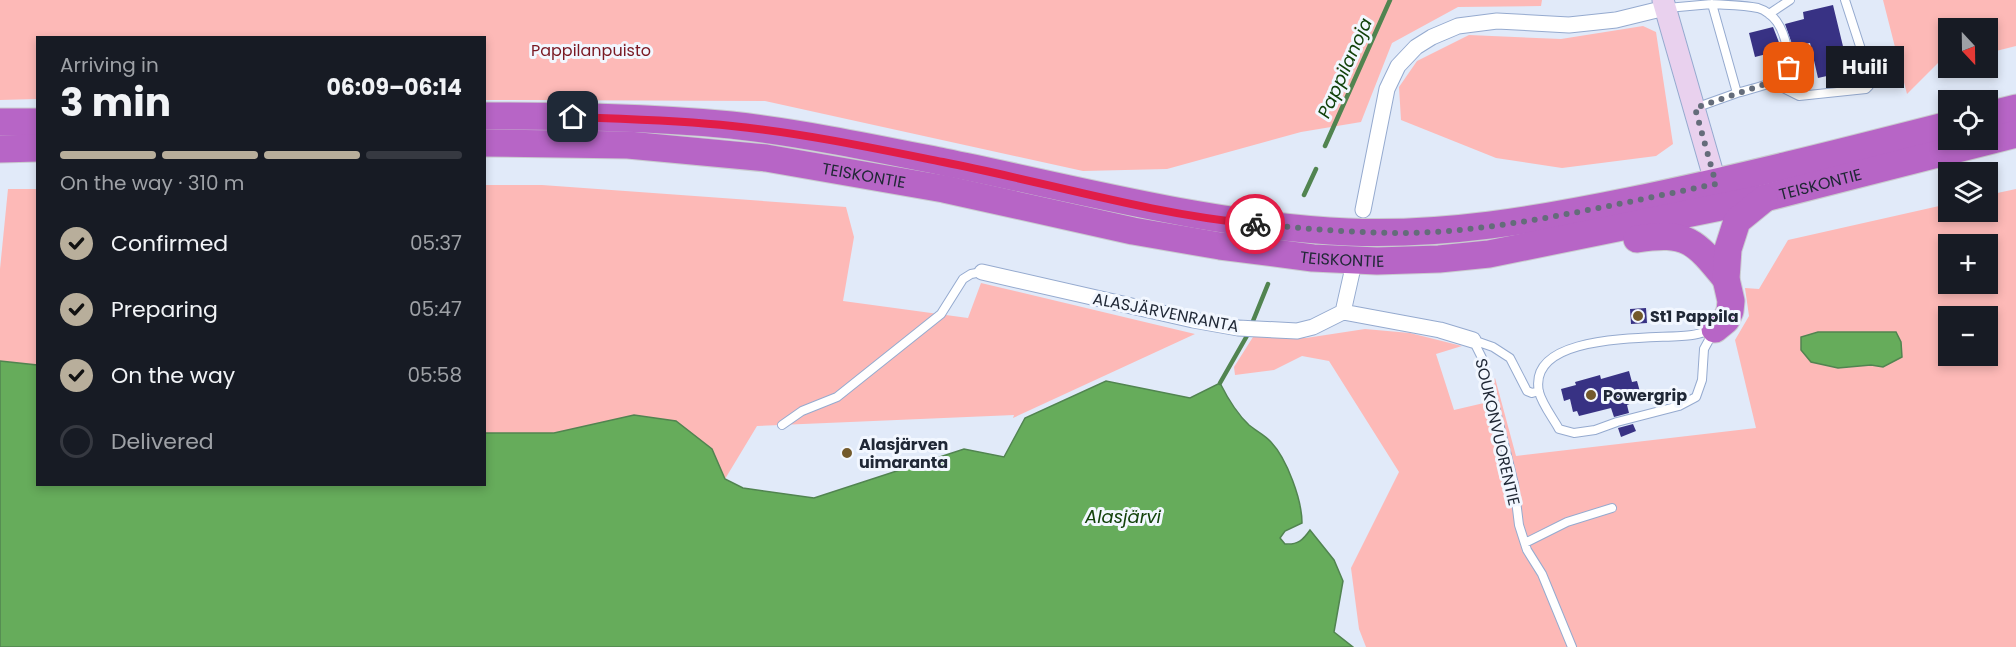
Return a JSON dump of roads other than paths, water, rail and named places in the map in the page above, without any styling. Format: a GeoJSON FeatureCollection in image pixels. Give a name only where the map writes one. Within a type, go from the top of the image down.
{"type":"FeatureCollection","features":[{"type":"Feature","properties":{"kind":"highway"},"geometry":{"type":"LineString","coordinates":[[1998,112],[2016,108]]}},
{"type":"Feature","properties":{"kind":"highway","name":"TEISKONTIE"},"geometry":{"type":"LineString","coordinates":[[486,117],[551,116],[732,126],[810,137],[944,162],[1168,210],[1249,223],[1347,232],[1412,233],[1460,230],[1719,196],[1765,198],[2016,134]]}},
{"type":"Feature","properties":{"kind":"highway"},"geometry":{"type":"LineString","coordinates":[[0,122],[36,122]]}},
{"type":"Feature","properties":{"kind":"highway","name":"TEISKONTIE"},"geometry":{"type":"LineString","coordinates":[[486,143],[627,145],[766,158],[944,189],[1133,231],[1220,246],[1313,258],[1377,261],[1439,259],[1489,254],[1719,196],[1938,128]]}},
{"type":"Feature","properties":{"kind":"highway"},"geometry":{"type":"LineString","coordinates":[[0,149],[36,148]]}},
{"type":"Feature","properties":{"kind":"highway"},"geometry":{"type":"LineString","coordinates":[[1714,329],[1726,320],[1730,311],[1731,301],[1726,279],[1728,249],[1737,222],[1765,198]]}},
{"type":"Feature","properties":{"kind":"highway"},"geometry":{"type":"LineString","coordinates":[[1489,254],[1507,261],[1666,235],[1683,239],[1703,251],[1726,279]]}},
{"type":"Feature","properties":{"kind":"street"},"geometry":{"type":"LineString","coordinates":[[1363,210],[1387,89],[1398,66],[1416,47],[1458,26],[1497,21],[1569,25],[1616,20],[1664,4],[1719,196]]}},
{"type":"Feature","properties":{"kind":"street","name":"ALASJÄRVENRANTA"},"geometry":{"type":"LineString","coordinates":[[982,272],[1193,320],[1238,327],[1297,331],[1313,327],[1343,312]]}},
{"type":"Feature","properties":{"kind":"street"},"geometry":{"type":"LineString","coordinates":[[1343,312],[1352,272]]}},
{"type":"Feature","properties":{"kind":"street","name":"SOUKONVUORENTIE"},"geometry":{"type":"LineString","coordinates":[[1343,312],[1440,330],[1473,340]]}},
{"type":"Feature","properties":{"kind":"lane"},"geometry":{"type":"LineString","coordinates":[[1769,14],[1790,0]]}},
{"type":"Feature","properties":{"kind":"lane"},"geometry":{"type":"LineString","coordinates":[[1771,82],[1799,96],[1869,86],[1871,80],[1845,0]]}},
{"type":"Feature","properties":{"kind":"lane"},"geometry":{"type":"LineString","coordinates":[[1664,4],[1712,4],[1760,8],[1777,22],[1790,58],[1789,68],[1785,75],[1695,108]]}},
{"type":"Feature","properties":{"kind":"lane"},"geometry":{"type":"LineString","coordinates":[[1712,4],[1737,93]]}},
{"type":"Feature","properties":{"kind":"lane"},"geometry":{"type":"LineString","coordinates":[[782,425],[802,411],[837,397],[941,314],[963,279],[971,274],[982,272]]}},
{"type":"Feature","properties":{"kind":"lane"},"geometry":{"type":"LineString","coordinates":[[1714,329],[1704,349],[1702,380],[1696,397],[1679,406],[1595,430],[1574,433],[1559,429],[1539,391],[1540,372],[1556,353],[1606,341],[1692,335],[1714,329]]}},
{"type":"Feature","properties":{"kind":"lane"},"geometry":{"type":"LineString","coordinates":[[1473,340],[1503,352],[1515,367],[1527,391],[1532,393],[1539,391]]}},
{"type":"Feature","properties":{"kind":"lane","name":"SOUKONVUORENTIE"},"geometry":{"type":"LineString","coordinates":[[1473,340],[1482,358],[1493,399],[1514,484],[1519,525],[1527,550],[1542,574],[1572,647]]}},
{"type":"Feature","properties":{"kind":"lane"},"geometry":{"type":"LineString","coordinates":[[1525,543],[1567,522],[1612,508]]}},
{"type":"Feature","properties":{"kind":"water"},"geometry":{"type":"Polygon","coordinates":[[[1818,332],[1896,332],[1901,342],[1902,357],[1883,367],[1871,365],[1838,368],[1811,362],[1801,350],[1801,337],[1818,332]]]}},
{"type":"Feature","properties":{"kind":"water","name":"Alasjärvi"},"geometry":{"type":"Polygon","coordinates":[[[0,361],[36,365],[36,486],[486,486],[486,433],[554,433],[634,415],[676,421],[712,449],[725,479],[743,488],[814,498],[964,449],[1004,457],[1025,418],[1106,381],[1190,398],[1220,383],[1240,416],[1277,449],[1292,480],[1302,523],[1285,531],[1280,538],[1285,544],[1297,543],[1310,530],[1334,560],[1343,581],[1334,632],[1353,647],[0,647],[0,361]]]}},
{"type":"Feature","properties":{"kind":"waterway","name":"Pappilanoja"},"geometry":{"type":"LineString","coordinates":[[1325,146],[1390,0]]}},
{"type":"Feature","properties":{"kind":"waterway","name":"Pappilanoja"},"geometry":{"type":"LineString","coordinates":[[1304,195],[1316,169]]}},
{"type":"Feature","properties":{"kind":"waterway","name":"Pappilanoja"},"geometry":{"type":"LineString","coordinates":[[1253,321],[1268,284]]}},
{"type":"Feature","properties":{"kind":"waterway","name":"Pappilanoja"},"geometry":{"type":"LineString","coordinates":[[1220,383],[1248,334]]}},
{"type":"Feature","properties":{"kind":"place","name":"Huili"},"geometry":{"type":"Point","coordinates":[1789,68]}},
{"type":"Feature","properties":{"kind":"place","name":"St1 Pappila"},"geometry":{"type":"Point","coordinates":[1638,316]}},
{"type":"Feature","properties":{"kind":"place","name":"Powergrip"},"geometry":{"type":"Point","coordinates":[1591,395]}},
{"type":"Feature","properties":{"kind":"place","name":"Alasjärven uimaranta"},"geometry":{"type":"Point","coordinates":[847,453]}},
{"type":"Feature","properties":{"kind":"park label","name":"Pappilanpuisto"},"geometry":{"type":"Point","coordinates":[591,50]}}]}
